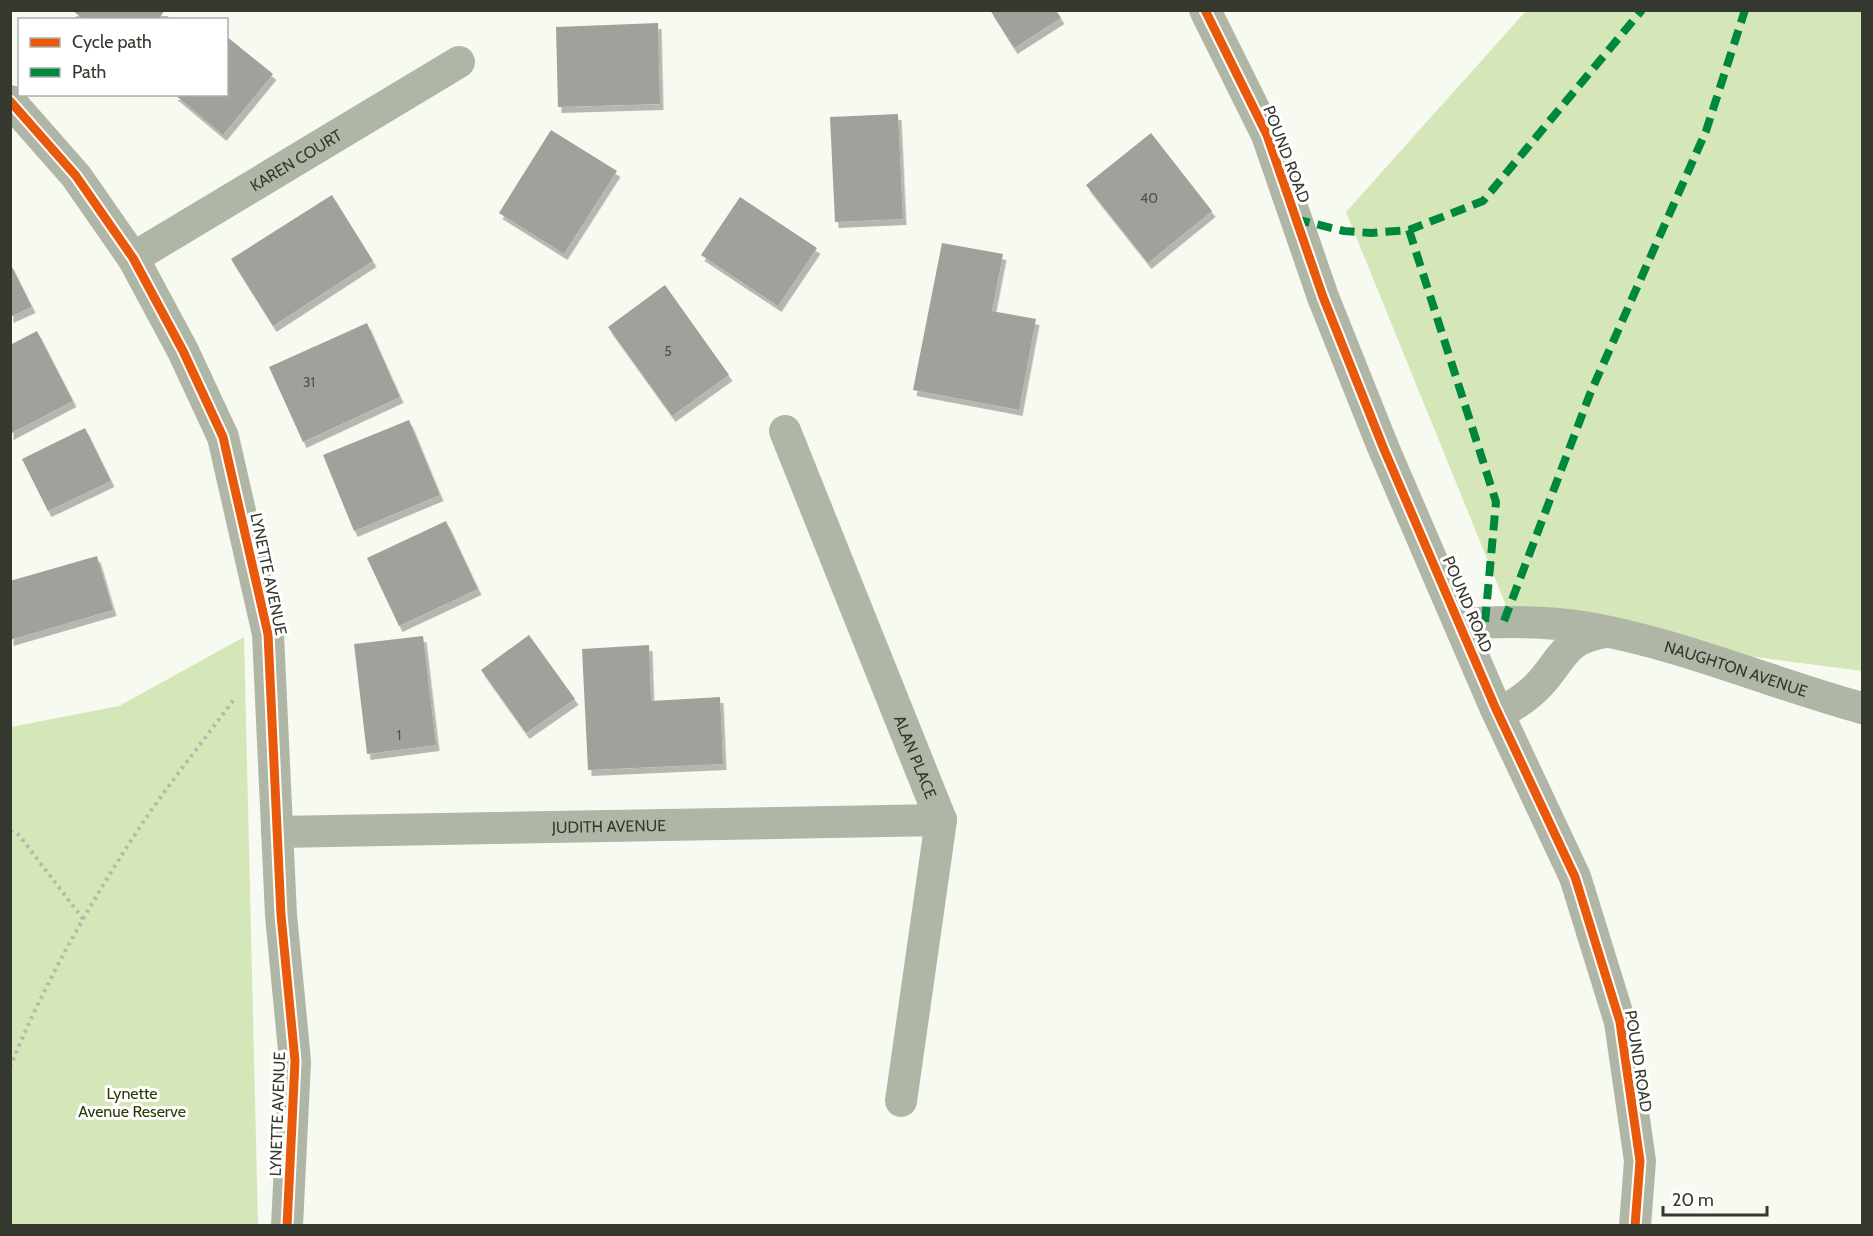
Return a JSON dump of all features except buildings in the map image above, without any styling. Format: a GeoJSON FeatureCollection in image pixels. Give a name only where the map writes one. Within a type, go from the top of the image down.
{"type":"FeatureCollection","features":[{"type":"Feature","properties":{"kind":"street","name":"POUND ROAD"},"geometry":{"type":"LineString","coordinates":[[1205,10],[1267,135],[1323,297],[1383,447],[1499,714],[1575,877],[1620,1022],[1640,1161],[1635,1226]]}},
{"type":"Feature","properties":{"kind":"street","name":"KAREN COURT"},"geometry":{"type":"LineString","coordinates":[[133,258],[459,62]]}},
{"type":"Feature","properties":{"kind":"street","name":"LYNETTE AVENUE"},"geometry":{"type":"LineString","coordinates":[[10,101],[76,176],[133,258],[183,351],[223,437],[268,634],[281,915],[295,1060],[287,1226]]}},
{"type":"Feature","properties":{"kind":"street","name":"ALAN PLACE"},"geometry":{"type":"LineString","coordinates":[[785,431],[941,820],[901,1101]]}},
{"type":"Feature","properties":{"kind":"street","name":"NAUGHTON AVENUE"},"geometry":{"type":"LineString","coordinates":[[1460,624],[1504,621],[1582,627],[1607,632],[1653,642],[1863,708]]}},
{"type":"Feature","properties":{"kind":"street","name":"NAUGHTON AVENUE"},"geometry":{"type":"LineString","coordinates":[[1499,714],[1522,700],[1536,687],[1572,644],[1588,635],[1607,632]]}},
{"type":"Feature","properties":{"kind":"street","name":"JUDITH AVENUE"},"geometry":{"type":"LineString","coordinates":[[277,832],[941,820]]}},
{"type":"Feature","properties":{"kind":"path"},"geometry":{"type":"LineString","coordinates":[[10,1067],[23,1036],[82,920],[148,816],[235,698]]}},
{"type":"Feature","properties":{"kind":"path"},"geometry":{"type":"LineString","coordinates":[[10,831],[19,835],[82,920]]}},
{"type":"Feature","properties":{"kind":"green space"},"geometry":{"type":"Polygon","coordinates":[[[1526,11],[1862,11],[1862,671],[1514,625],[1346,212],[1526,11]]]}},
{"type":"Feature","properties":{"kind":"green space","name":"Lynette Avenue Reserve"},"geometry":{"type":"Polygon","coordinates":[[[244,637],[258,1225],[11,1225],[11,727],[119,706],[244,637]]]}},
{"type":"Feature","properties":{"kind":"marked path"},"geometry":{"type":"LineString","coordinates":[[1295,219],[1344,231],[1371,233],[1409,230],[1483,201],[1642,10]]}},
{"type":"Feature","properties":{"kind":"marked path"},"geometry":{"type":"LineString","coordinates":[[1504,621],[1590,394],[1706,131],[1745,10]]}},
{"type":"Feature","properties":{"kind":"marked path"},"geometry":{"type":"LineString","coordinates":[[1409,230],[1496,502],[1485,622]]}},
{"type":"Feature","properties":{"kind":"cycle path"},"geometry":{"type":"LineString","coordinates":[[1205,10],[1267,135],[1323,297],[1383,447],[1495,707],[1575,877],[1620,1022],[1640,1161],[1635,1226]]}},
{"type":"Feature","properties":{"kind":"cycle path"},"geometry":{"type":"LineString","coordinates":[[10,101],[76,176],[133,258],[183,351],[223,437],[268,634],[281,915],[295,1061],[287,1226]]}}]}
